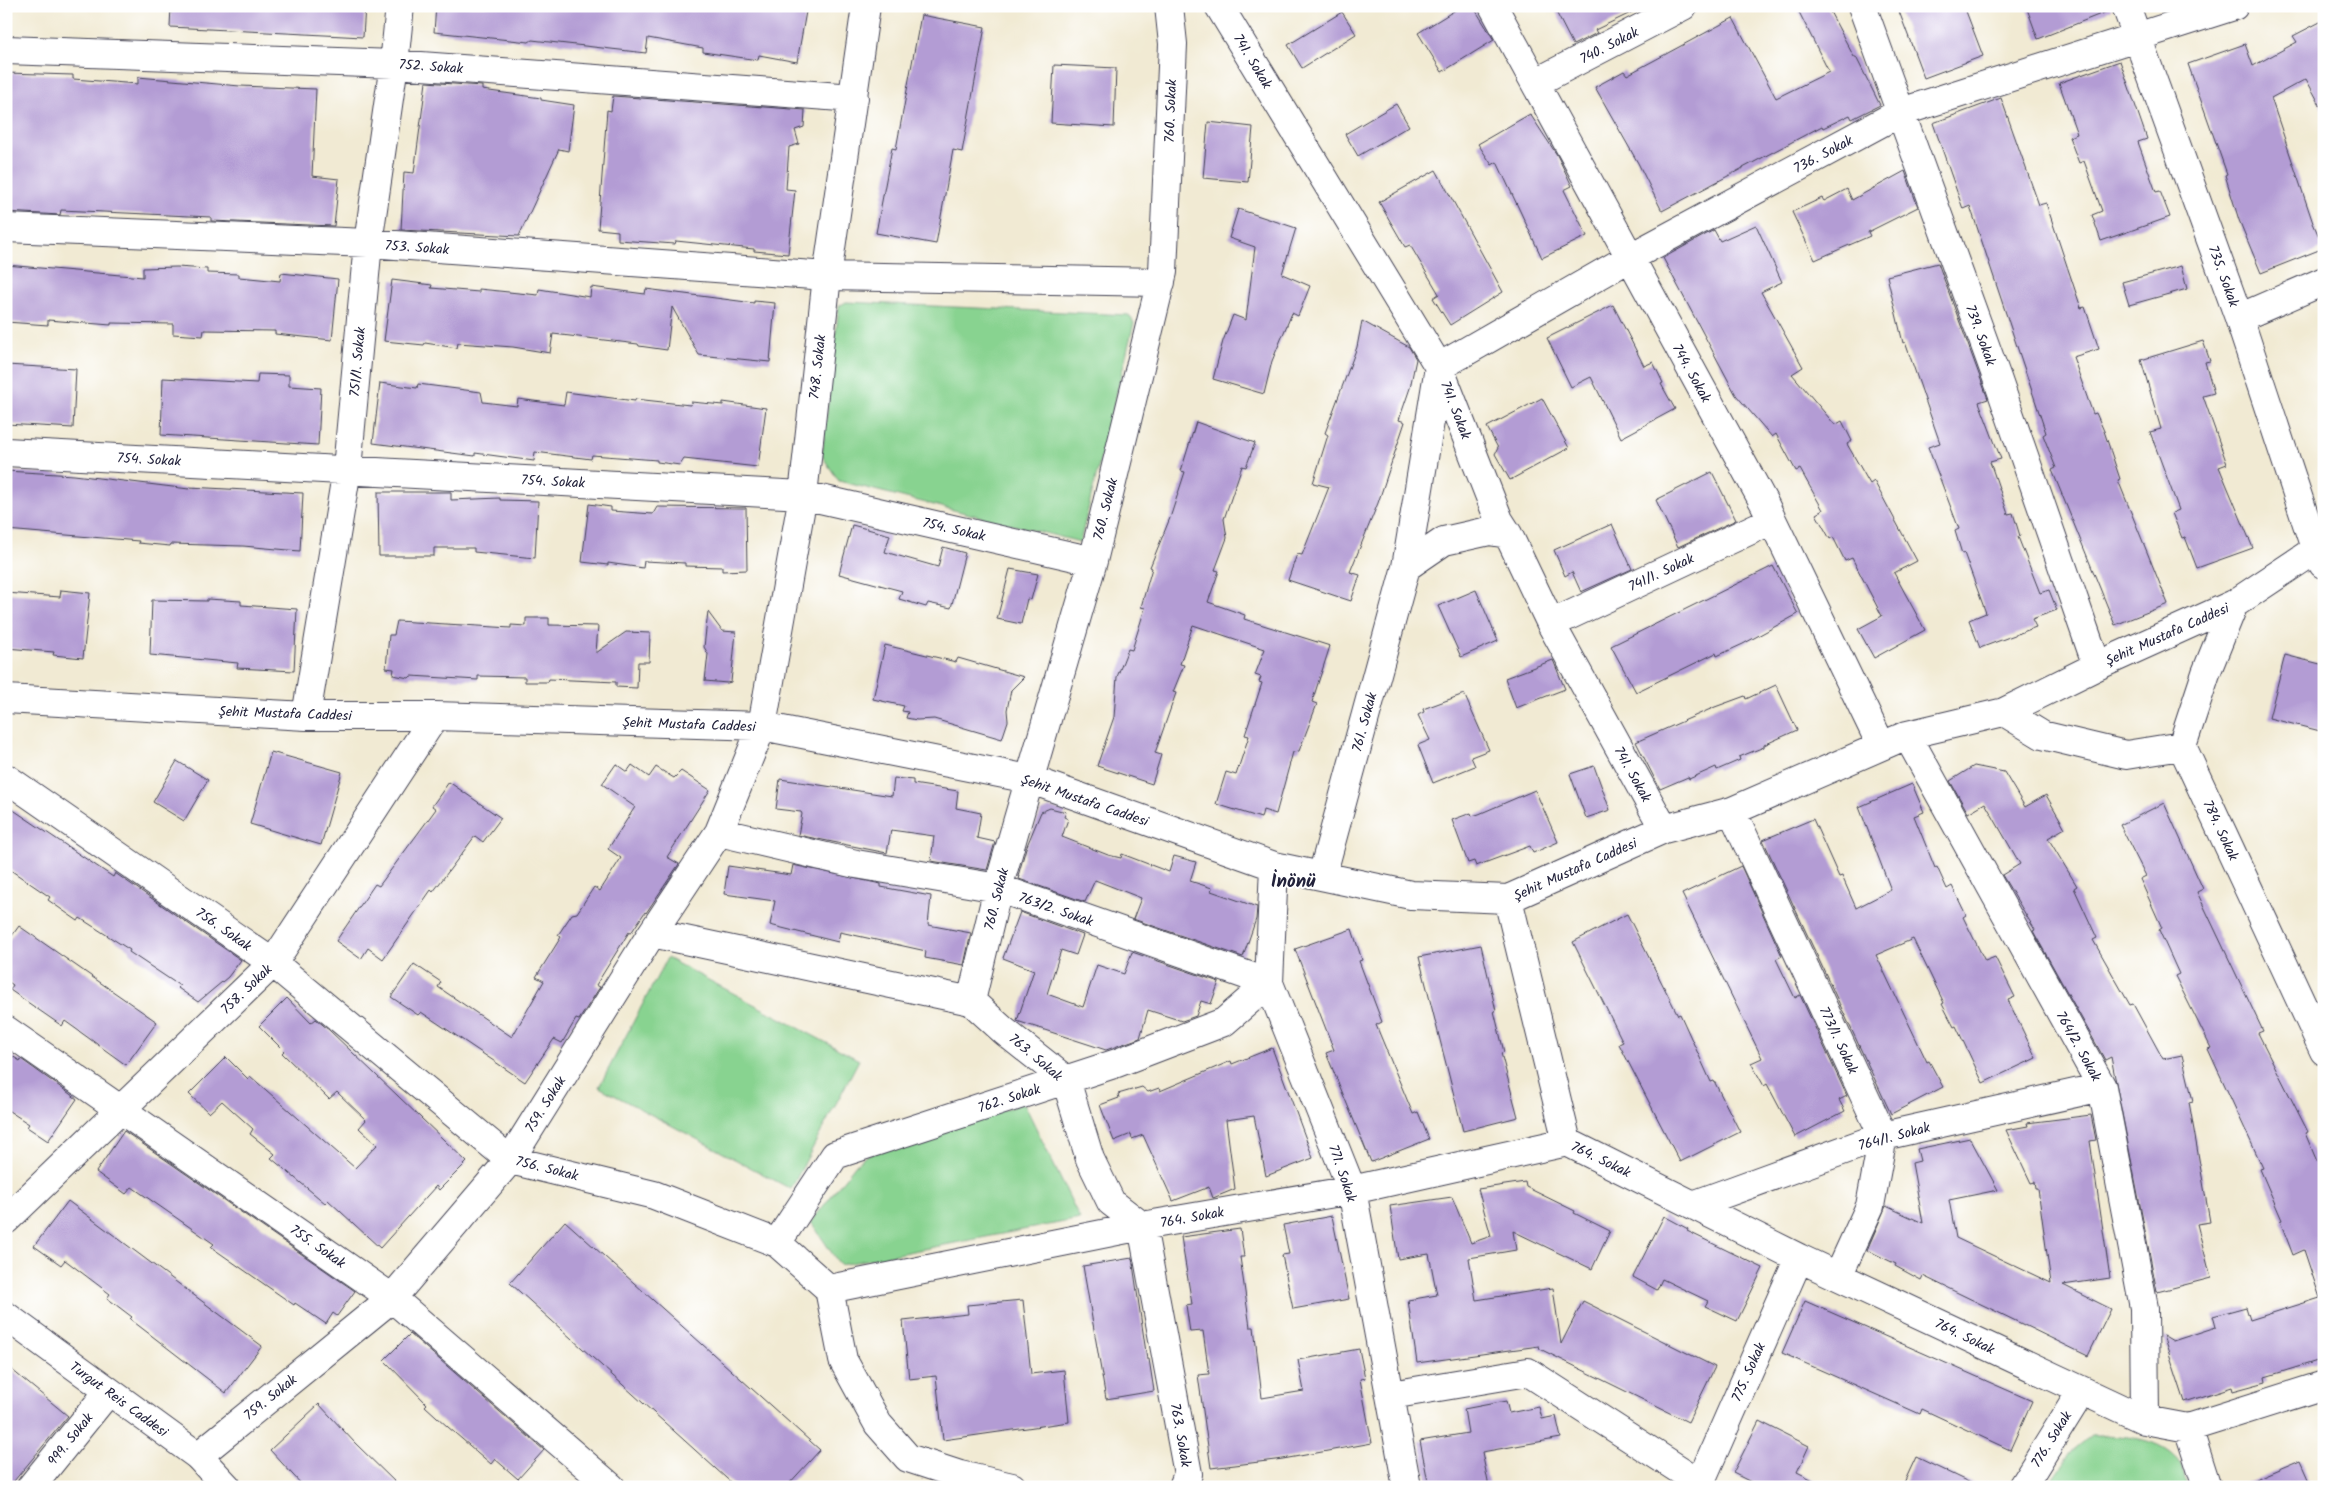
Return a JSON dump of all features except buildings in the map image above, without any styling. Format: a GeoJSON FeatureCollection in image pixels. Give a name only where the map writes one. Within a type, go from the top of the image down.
{"type":"FeatureCollection","features":[{"type":"Feature","properties":{"kind":"street","name":"751/1. Sokak"},"geometry":{"type":"LineString","coordinates":[[306,716],[347,469],[368,243],[394,64],[400,6]]}},
{"type":"Feature","properties":{"kind":"street","name":"748. Sokak"},"geometry":{"type":"LineString","coordinates":[[762,726],[803,495],[827,276],[866,6]]}},
{"type":"Feature","properties":{"kind":"street","name":"760. Sokak"},"geometry":{"type":"LineString","coordinates":[[972,1001],[998,888],[1092,561],[1163,272],[1173,44],[1169,6]]}},
{"type":"Feature","properties":{"kind":"street","name":"741. Sokak"},"geometry":{"type":"LineString","coordinates":[[1220,6],[1439,367],[1499,520],[1508,534],[1551,624],[1664,829]]}},
{"type":"Feature","properties":{"kind":"street","name":"744. Sokak"},"geometry":{"type":"LineString","coordinates":[[1494,6],[1772,520],[1881,745]]}},
{"type":"Feature","properties":{"kind":"street","name":"740. Sokak"},"geometry":{"type":"LineString","coordinates":[[1535,83],[1683,6]]}},
{"type":"Feature","properties":{"kind":"street","name":"739. Sokak"},"geometry":{"type":"LineString","coordinates":[[1862,6],[2097,666]]}},
{"type":"Feature","properties":{"kind":"street","name":"735. Sokak"},"geometry":{"type":"LineString","coordinates":[[2126,6],[2321,552]]}},
{"type":"Feature","properties":{"kind":"street","name":"736. Sokak"},"geometry":{"type":"LineString","coordinates":[[1439,367],[1629,258],[1901,112],[2234,6]]}},
{"type":"Feature","properties":{"kind":"street","name":"752. Sokak"},"geometry":{"type":"LineString","coordinates":[[6,50],[394,64],[854,98]]}},
{"type":"Feature","properties":{"kind":"street","name":"753. Sokak"},"geometry":{"type":"LineString","coordinates":[[6,228],[368,243],[827,276],[1161,282]]}},
{"type":"Feature","properties":{"kind":"street"},"geometry":{"type":"LineString","coordinates":[[2239,318],[2324,281]]}},
{"type":"Feature","properties":{"kind":"street","name":"761. Sokak"},"geometry":{"type":"LineString","coordinates":[[1322,876],[1406,567],[1439,367]]}},
{"type":"Feature","properties":{"kind":"street","name":"754. Sokak"},"geometry":{"type":"LineString","coordinates":[[6,452],[803,495],[1092,561]]}},
{"type":"Feature","properties":{"kind":"street","name":"741/1. Sokak"},"geometry":{"type":"LineString","coordinates":[[1551,624],[1772,520]]}},
{"type":"Feature","properties":{"kind":"street"},"geometry":{"type":"LineString","coordinates":[[1406,567],[1444,541],[1489,532],[1508,534]]}},
{"type":"Feature","properties":{"kind":"street","name":"Şehit Mustafa Caddesi"},"geometry":{"type":"LineString","coordinates":[[6,699],[306,716],[435,716],[762,726],[1029,779],[1274,866],[1411,895],[1508,899],[1664,829],[1732,811],[1907,735],[2004,712],[2097,666],[2234,604],[2321,552]]}},
{"type":"Feature","properties":{"kind":"street"},"geometry":{"type":"LineString","coordinates":[[2004,712],[2042,735],[2126,755],[2182,746],[2206,673],[2234,604]]}},
{"type":"Feature","properties":{"kind":"street","name":"758. Sokak"},"geometry":{"type":"LineString","coordinates":[[6,1220],[273,963],[435,716]]}},
{"type":"Feature","properties":{"kind":"street","name":"759. Sokak"},"geometry":{"type":"LineString","coordinates":[[198,1456],[392,1298],[510,1160],[652,933],[719,832],[762,726]]}},
{"type":"Feature","properties":{"kind":"street","name":"764/2. Sokak"},"geometry":{"type":"LineString","coordinates":[[1907,735],[2102,1087],[2144,1308],[2145,1420]]}},
{"type":"Feature","properties":{"kind":"street","name":"784. Sokak"},"geometry":{"type":"LineString","coordinates":[[2182,746],[2324,1051]]}},
{"type":"Feature","properties":{"kind":"street","name":"756. Sokak"},"geometry":{"type":"LineString","coordinates":[[6,778],[273,963],[510,1160],[654,1195],[777,1243],[829,1289]]}},
{"type":"Feature","properties":{"kind":"street","name":"773/1. Sokak"},"geometry":{"type":"LineString","coordinates":[[1732,811],[1883,1136]]}},
{"type":"Feature","properties":{"kind":"street","name":"763/2. Sokak"},"geometry":{"type":"LineString","coordinates":[[719,832],[856,864],[998,888],[1270,983]]}},
{"type":"Feature","properties":{"kind":"street","name":"771. Sokak"},"geometry":{"type":"LineString","coordinates":[[1274,866],[1270,983],[1352,1190],[1407,1487]]}},
{"type":"Feature","properties":{"kind":"street"},"geometry":{"type":"LineString","coordinates":[[1508,899],[1567,1142]]}},
{"type":"Feature","properties":{"kind":"street"},"geometry":{"type":"LineString","coordinates":[[652,933],[972,1001]]}},
{"type":"Feature","properties":{"kind":"street","name":"762. Sokak"},"geometry":{"type":"LineString","coordinates":[[777,1243],[835,1155],[1066,1080],[1224,1022],[1270,983]]}},
{"type":"Feature","properties":{"kind":"street","name":"763. Sokak"},"geometry":{"type":"LineString","coordinates":[[972,1001],[1004,1031],[1066,1080],[1090,1158],[1111,1202],[1142,1226],[1188,1474],[1183,1487]]}},
{"type":"Feature","properties":{"kind":"street","name":"755. Sokak"},"geometry":{"type":"LineString","coordinates":[[6,1030],[392,1298],[611,1487]]}},
{"type":"Feature","properties":{"kind":"street","name":"764/1. Sokak"},"geometry":{"type":"LineString","coordinates":[[1693,1205],[1883,1136],[2102,1087]]}},
{"type":"Feature","properties":{"kind":"street"},"geometry":{"type":"LineString","coordinates":[[1838,1276],[1870,1206],[1883,1136]]}},
{"type":"Feature","properties":{"kind":"street","name":"764. Sokak"},"geometry":{"type":"LineString","coordinates":[[829,1289],[1142,1226],[1352,1190],[1567,1142],[1799,1258],[2081,1392],[2145,1420],[2188,1428],[2324,1385]]}},
{"type":"Feature","properties":{"kind":"street","name":"775. Sokak"},"geometry":{"type":"LineString","coordinates":[[1700,1485],[1799,1258]]}},
{"type":"Feature","properties":{"kind":"street"},"geometry":{"type":"LineString","coordinates":[[829,1289],[843,1360],[878,1424],[908,1458],[958,1481],[1012,1487]]}},
{"type":"Feature","properties":{"kind":"street","name":"Turgut Reis Caddesi"},"geometry":{"type":"LineString","coordinates":[[6,1316],[198,1456],[228,1487]]}},
{"type":"Feature","properties":{"kind":"street"},"geometry":{"type":"LineString","coordinates":[[1391,1396],[1528,1372],[1700,1485]]}},
{"type":"Feature","properties":{"kind":"street","name":"999. Sokak"},"geometry":{"type":"LineString","coordinates":[[31,1487],[108,1392]]}},
{"type":"Feature","properties":{"kind":"street","name":"776. Sokak"},"geometry":{"type":"LineString","coordinates":[[2022,1487],[2081,1392]]}},
{"type":"Feature","properties":{"kind":"street"},"geometry":{"type":"LineString","coordinates":[[2188,1428],[2207,1487]]}},
{"type":"Feature","properties":{"kind":"green space"},"geometry":{"type":"Polygon","coordinates":[[[846,302],[1129,315],[1134,323],[1080,542],[839,481],[822,456],[839,306],[846,302]]]}},
{"type":"Feature","properties":{"kind":"green space"},"geometry":{"type":"Polygon","coordinates":[[[667,958],[859,1060],[791,1189],[599,1087],[667,958]]]}},
{"type":"Feature","properties":{"kind":"green space"},"geometry":{"type":"Polygon","coordinates":[[[1024,1103],[1080,1219],[840,1265],[811,1222],[856,1164],[867,1155],[1024,1103]]]}},
{"type":"Feature","properties":{"kind":"green space"},"geometry":{"type":"Polygon","coordinates":[[[2092,1435],[2141,1439],[2164,1448],[2181,1464],[2188,1487],[2046,1487],[2071,1452],[2092,1435]]]}},
{"type":"Feature","properties":{"kind":"district","name":"İnönü"},"geometry":{"type":"Point","coordinates":[1293,880]}}]}
